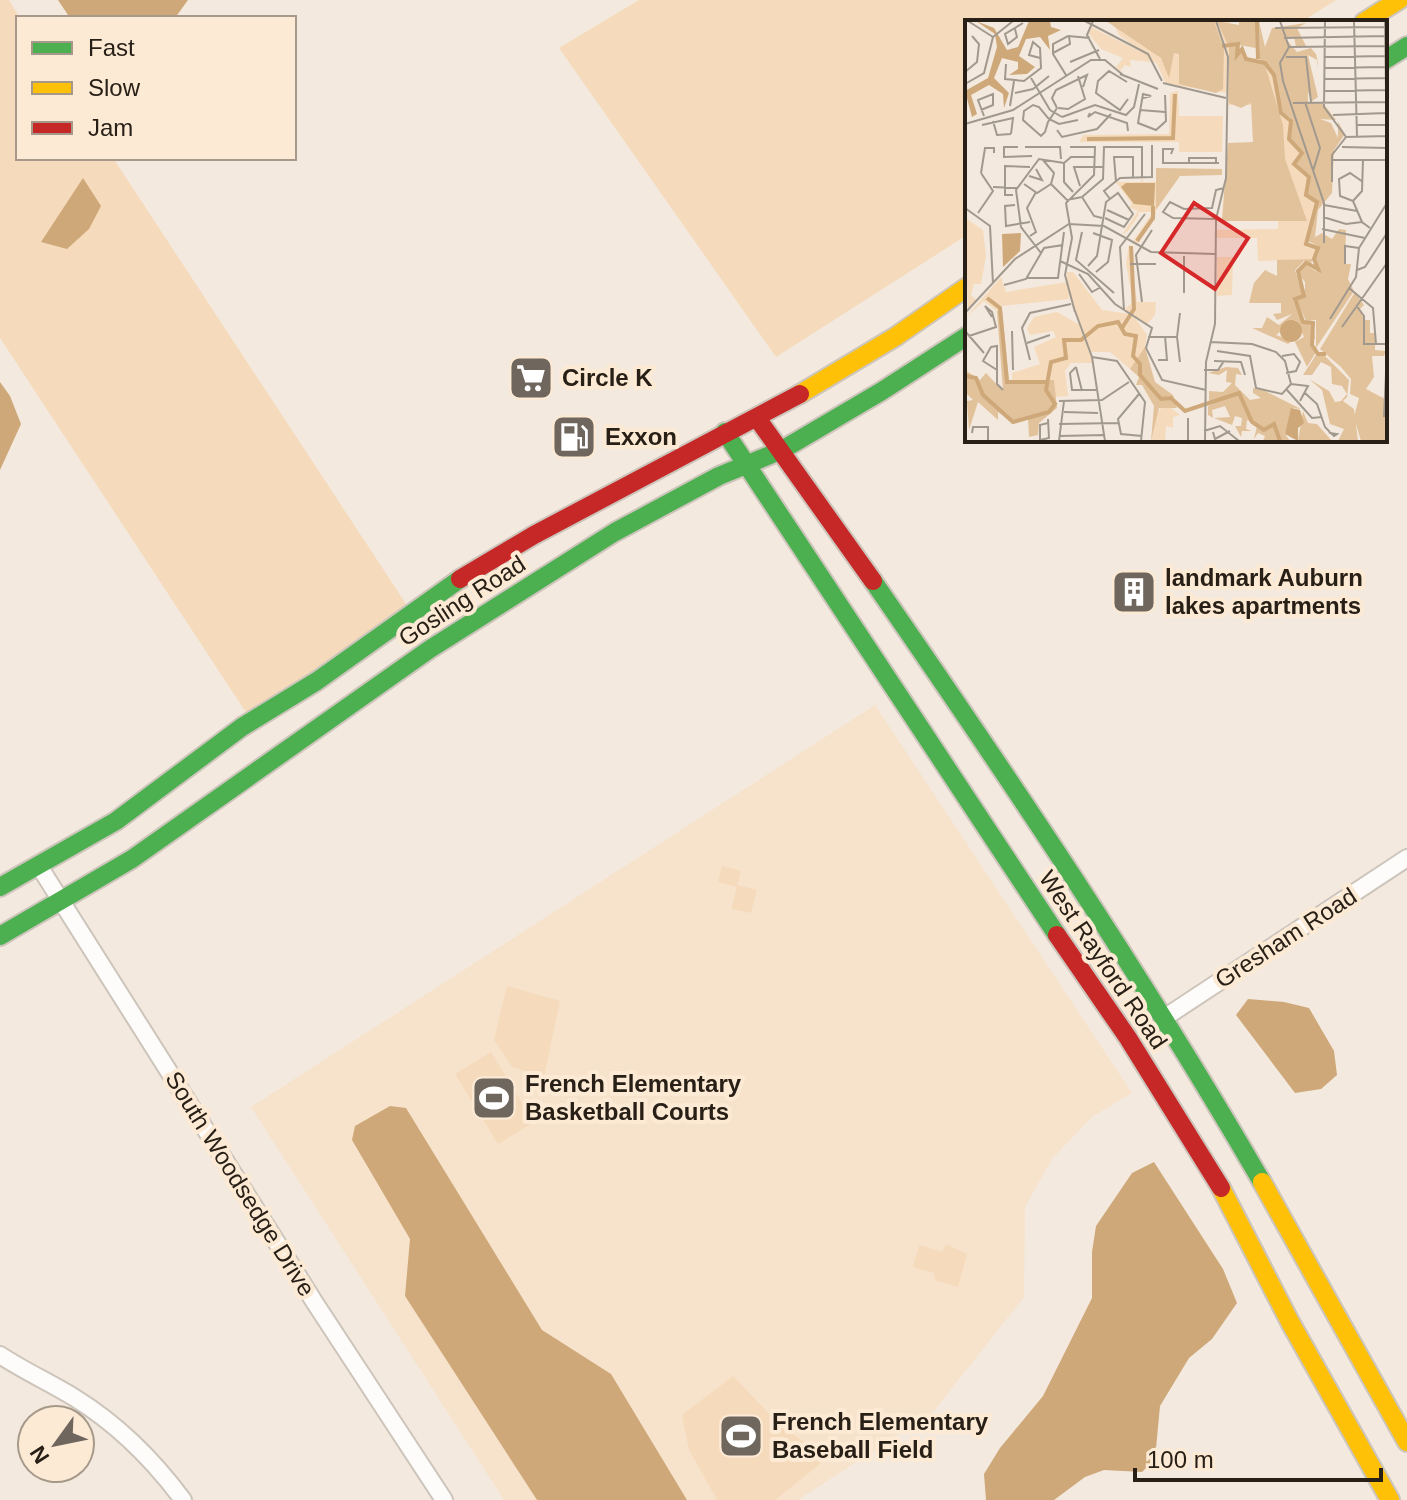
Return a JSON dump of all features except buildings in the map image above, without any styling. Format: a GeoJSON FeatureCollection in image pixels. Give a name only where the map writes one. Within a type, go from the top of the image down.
{"type":"FeatureCollection","features":[{"type":"Feature","properties":{"kind":"main road"},"geometry":{"type":"LineString","coordinates":[[1367,20],[1399,0]]}},
{"type":"Feature","properties":{"kind":"main road"},"geometry":{"type":"LineString","coordinates":[[1387,59],[1407,46]]}},
{"type":"Feature","properties":{"kind":"main road","name":"Gosling Road"},"geometry":{"type":"LineString","coordinates":[[0,887],[116,821],[242,727],[317,681],[447,587],[534,535],[725,432],[757,418],[895,337],[965,288]]}},
{"type":"Feature","properties":{"kind":"main road","name":"Gosling Road"},"geometry":{"type":"LineString","coordinates":[[0,936],[132,859],[430,649],[615,532],[719,476],[782,450],[965,337]]}},
{"type":"Feature","properties":{"kind":"main road","name":"West Rayford Road"},"geometry":{"type":"LineString","coordinates":[[757,418],[782,450],[1080,887],[1164,1018],[1330,1299],[1407,1442]]}},
{"type":"Feature","properties":{"kind":"main road","name":"West Rayford Road"},"geometry":{"type":"LineString","coordinates":[[725,432],[1041,912],[1128,1038],[1213,1173],[1286,1315],[1390,1500]]}},
{"type":"Feature","properties":{"kind":"street","name":"Gresham Road"},"geometry":{"type":"LineString","coordinates":[[1164,1018],[1407,858]]}},
{"type":"Feature","properties":{"kind":"street","name":"South Woodsedge Drive"},"geometry":{"type":"LineString","coordinates":[[39,866],[315,1303],[444,1500]]}},
{"type":"Feature","properties":{"kind":"street"},"geometry":{"type":"LineString","coordinates":[[0,1355],[78,1399],[109,1422],[140,1450],[183,1500]]}},
{"type":"Feature","properties":{"kind":"shaded area"},"geometry":{"type":"Polygon","coordinates":[[[0,0],[9,0],[19,16],[16,16],[16,160],[114,160],[410,610],[251,720],[0,338],[0,0]]]}},
{"type":"Feature","properties":{"kind":"shaded area"},"geometry":{"type":"Polygon","coordinates":[[[58,0],[188,0],[176,16],[69,16],[58,0]]]}},
{"type":"Feature","properties":{"kind":"shaded area"},"geometry":{"type":"Polygon","coordinates":[[[639,0],[1336,0],[1304,20],[965,20],[965,236],[776,357],[559,48],[639,0]]]}},
{"type":"Feature","properties":{"kind":"shaded area"},"geometry":{"type":"Polygon","coordinates":[[[83,178],[101,206],[89,229],[67,249],[41,242],[83,178]]]}},
{"type":"Feature","properties":{"kind":"shaded area"},"geometry":{"type":"Polygon","coordinates":[[[0,382],[10,396],[21,424],[0,470],[0,382]]]}},
{"type":"Feature","properties":{"kind":"shaded area"},"geometry":{"type":"Polygon","coordinates":[[[875,705],[1132,1093],[1092,1117],[1052,1159],[1025,1207],[1024,1297],[934,1411],[798,1500],[504,1500],[251,1107],[875,705]]]}},
{"type":"Feature","properties":{"kind":"shaded area"},"geometry":{"type":"Polygon","coordinates":[[[722,866],[741,871],[737,885],[757,890],[751,913],[731,909],[737,887],[718,882],[722,866]]]}},
{"type":"Feature","properties":{"kind":"shaded area"},"geometry":{"type":"Polygon","coordinates":[[[507,986],[560,1001],[544,1077],[512,1067],[494,1040],[507,986]]]}},
{"type":"Feature","properties":{"kind":"shaded area"},"geometry":{"type":"Polygon","coordinates":[[[1248,999],[1309,1008],[1334,1051],[1337,1075],[1321,1089],[1295,1093],[1236,1015],[1248,999]]]}},
{"type":"Feature","properties":{"kind":"shaded area","name":"French Elementary Basketball Courts"},"geometry":{"type":"Polygon","coordinates":[[[491,1052],[534,1122],[498,1144],[455,1074],[491,1052]]]}},
{"type":"Feature","properties":{"kind":"shaded area"},"geometry":{"type":"Polygon","coordinates":[[[390,1106],[406,1108],[542,1330],[611,1374],[687,1500],[537,1500],[405,1296],[410,1239],[352,1140],[355,1126],[390,1106]]]}},
{"type":"Feature","properties":{"kind":"shaded area"},"geometry":{"type":"Polygon","coordinates":[[[1154,1162],[1223,1269],[1237,1303],[1212,1339],[1189,1358],[1160,1406],[1155,1459],[1142,1472],[1104,1470],[1085,1477],[1054,1500],[986,1500],[984,1474],[1000,1448],[1043,1396],[1092,1298],[1092,1252],[1096,1226],[1132,1173],[1154,1162]]]}},
{"type":"Feature","properties":{"kind":"shaded area"},"geometry":{"type":"Polygon","coordinates":[[[946,1244],[967,1254],[958,1287],[935,1280],[934,1273],[913,1267],[919,1245],[942,1252],[946,1244]]]}},
{"type":"Feature","properties":{"kind":"shaded area","name":"French Elementary Baseball Field"},"geometry":{"type":"Polygon","coordinates":[[[733,1376],[781,1426],[820,1453],[820,1464],[775,1500],[717,1500],[689,1450],[682,1415],[733,1376]]]}},
{"type":"Feature","properties":{"kind":"traffic: fast"},"geometry":{"type":"LineString","coordinates":[[1387,59],[1407,46]]}},
{"type":"Feature","properties":{"kind":"traffic: fast"},"geometry":{"type":"LineString","coordinates":[[0,936],[132,859],[430,649],[615,532],[719,476],[782,450],[965,337]]}},
{"type":"Feature","properties":{"kind":"traffic: fast"},"geometry":{"type":"LineString","coordinates":[[725,432],[1057,935]]}},
{"type":"Feature","properties":{"kind":"traffic: fast"},"geometry":{"type":"LineString","coordinates":[[0,887],[116,821],[242,727],[317,681],[460,579]]}},
{"type":"Feature","properties":{"kind":"traffic: fast"},"geometry":{"type":"LineString","coordinates":[[873,581],[1074,878],[1170,1028],[1262,1182]]}},
{"type":"Feature","properties":{"kind":"traffic: slow"},"geometry":{"type":"LineString","coordinates":[[1367,20],[1399,0]]}},
{"type":"Feature","properties":{"kind":"traffic: slow"},"geometry":{"type":"LineString","coordinates":[[800,394],[895,337],[965,288]]}},
{"type":"Feature","properties":{"kind":"traffic: slow"},"geometry":{"type":"LineString","coordinates":[[1262,1182],[1407,1442]]}},
{"type":"Feature","properties":{"kind":"traffic: slow"},"geometry":{"type":"LineString","coordinates":[[1221,1188],[1290,1322],[1390,1500]]}},
{"type":"Feature","properties":{"kind":"traffic: jam"},"geometry":{"type":"LineString","coordinates":[[460,579],[534,535],[800,394]]}},
{"type":"Feature","properties":{"kind":"traffic: jam"},"geometry":{"type":"LineString","coordinates":[[757,418],[873,581]]}},
{"type":"Feature","properties":{"kind":"traffic: jam"},"geometry":{"type":"LineString","coordinates":[[1057,935],[1128,1038],[1221,1188]]}},
{"type":"Feature","properties":{"kind":"place","name":"Circle K"},"geometry":{"type":"Point","coordinates":[531,378]}},
{"type":"Feature","properties":{"kind":"place","name":"Exxon"},"geometry":{"type":"Point","coordinates":[574,437]}},
{"type":"Feature","properties":{"kind":"place","name":"landmark Auburn lakes apartments"},"geometry":{"type":"Point","coordinates":[1134,592]}},
{"type":"Feature","properties":{"kind":"place","name":"French Elementary Basketball Courts"},"geometry":{"type":"Point","coordinates":[494,1098]}},
{"type":"Feature","properties":{"kind":"place","name":"French Elementary Baseball Field"},"geometry":{"type":"Point","coordinates":[741,1436]}}]}
